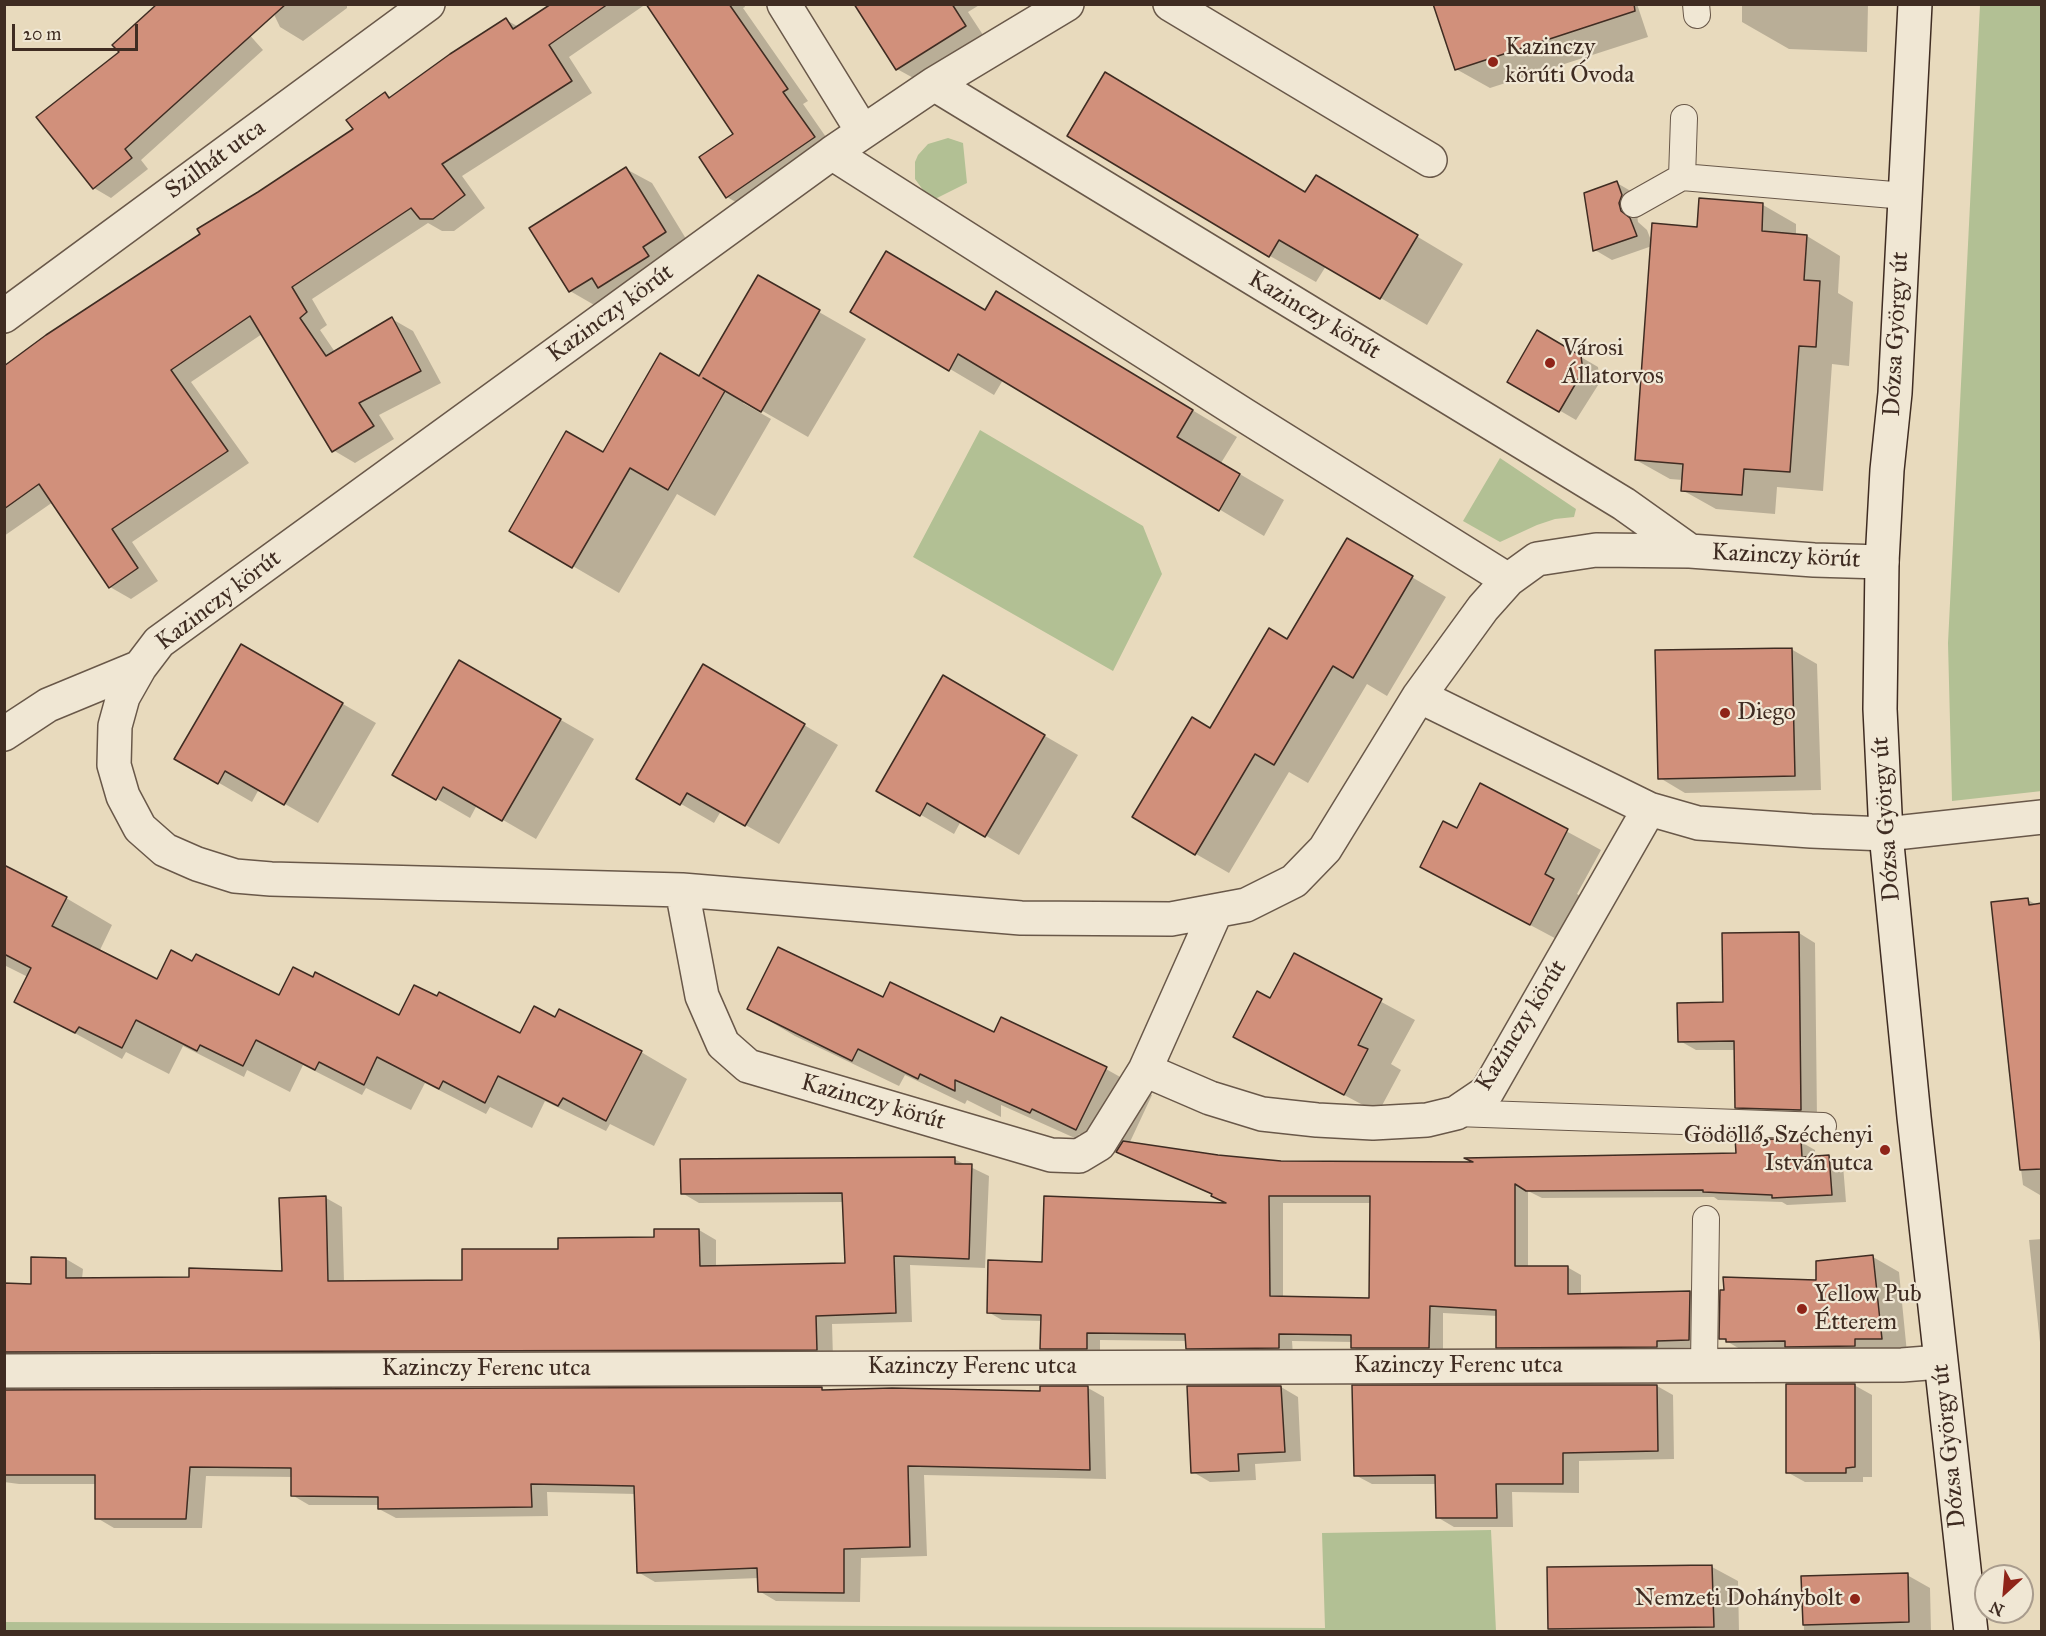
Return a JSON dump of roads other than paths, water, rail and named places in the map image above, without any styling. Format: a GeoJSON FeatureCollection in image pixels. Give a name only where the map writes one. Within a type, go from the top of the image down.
{"type":"FeatureCollection","features":[{"type":"Feature","properties":{"kind":"street","name":"Szilhát utca"},"geometry":{"type":"LineString","coordinates":[[4,316],[428,4]]}},
{"type":"Feature","properties":{"kind":"street"},"geometry":{"type":"LineString","coordinates":[[784,4],[863,132]]}},
{"type":"Feature","properties":{"kind":"street","name":"Kazinczy körút"},"geometry":{"type":"LineString","coordinates":[[1067,4],[934,84],[832,153],[159,642],[123,697],[115,726],[114,765],[123,796],[140,828],[165,850],[196,864],[235,876],[682,891],[1021,918],[1171,919],[1246,905],[1294,882],[1325,849],[1419,696],[1483,608],[1509,580],[1537,559],[1596,550],[1690,551],[1814,560],[1882,562]]}},
{"type":"Feature","properties":{"kind":"street"},"geometry":{"type":"LineString","coordinates":[[1170,4],[1430,160]]}},
{"type":"Feature","properties":{"kind":"street","name":"Dózsa György út"},"geometry":{"type":"LineString","coordinates":[[1915,4],[1895,393],[1887,470],[1882,562],[1880,709],[1886,834],[1940,1362],[1971,1632]]}},
{"type":"Feature","properties":{"kind":"street","name":"Kazinczy körút"},"geometry":{"type":"LineString","coordinates":[[934,84],[1623,504],[1690,551]]}},
{"type":"Feature","properties":{"kind":"street"},"geometry":{"type":"LineString","coordinates":[[832,153],[1244,415],[1509,580]]}},
{"type":"Feature","properties":{"kind":"street"},"geometry":{"type":"LineString","coordinates":[[4,734],[48,705],[141,667]]}},
{"type":"Feature","properties":{"kind":"street"},"geometry":{"type":"LineString","coordinates":[[1419,696],[1649,809],[1698,822],[1886,834],[2042,817]]}},
{"type":"Feature","properties":{"kind":"street","name":"Kazinczy körút"},"geometry":{"type":"LineString","coordinates":[[1145,1070],[1210,1098],[1262,1113],[1317,1120],[1373,1123],[1427,1120],[1456,1113],[1486,1092],[1649,809]]}},
{"type":"Feature","properties":{"kind":"street","name":"Kazinczy körút"},"geometry":{"type":"LineString","coordinates":[[682,891],[702,996],[723,1044],[748,1066],[1051,1155],[1079,1156],[1099,1144],[1145,1070],[1216,912]]}},
{"type":"Feature","properties":{"kind":"street","name":"Kazinczy Ferenc utca"},"geometry":{"type":"LineString","coordinates":[[4,1371],[1902,1365],[1940,1362]]}},
{"type":"Feature","properties":{"kind":"lane"},"geometry":{"type":"LineString","coordinates":[[1682,177],[1684,118]]}},
{"type":"Feature","properties":{"kind":"lane"},"geometry":{"type":"LineString","coordinates":[[1634,204],[1682,177],[1905,196]]}},
{"type":"Feature","properties":{"kind":"lane"},"geometry":{"type":"LineString","coordinates":[[1456,1113],[1823,1126]]}},
{"type":"Feature","properties":{"kind":"lane"},"geometry":{"type":"LineString","coordinates":[[1704,1365],[1706,1219]]}},
{"type":"Feature","properties":{"kind":"place","name":"Kazinczy körúti Óvoda"},"geometry":{"type":"Point","coordinates":[1493,62]}},
{"type":"Feature","properties":{"kind":"place","name":"Városi Állatorvos"},"geometry":{"type":"Point","coordinates":[1550,363]}},
{"type":"Feature","properties":{"kind":"place","name":"Diego"},"geometry":{"type":"Point","coordinates":[1725,713]}},
{"type":"Feature","properties":{"kind":"place","name":"Gödöllő, Széchenyi István utca"},"geometry":{"type":"Point","coordinates":[1885,1150]}},
{"type":"Feature","properties":{"kind":"place","name":"Yellow Pub Étterem"},"geometry":{"type":"Point","coordinates":[1802,1309]}},
{"type":"Feature","properties":{"kind":"place","name":"Nemzeti Dohánybolt"},"geometry":{"type":"Point","coordinates":[1855,1599]}}]}
